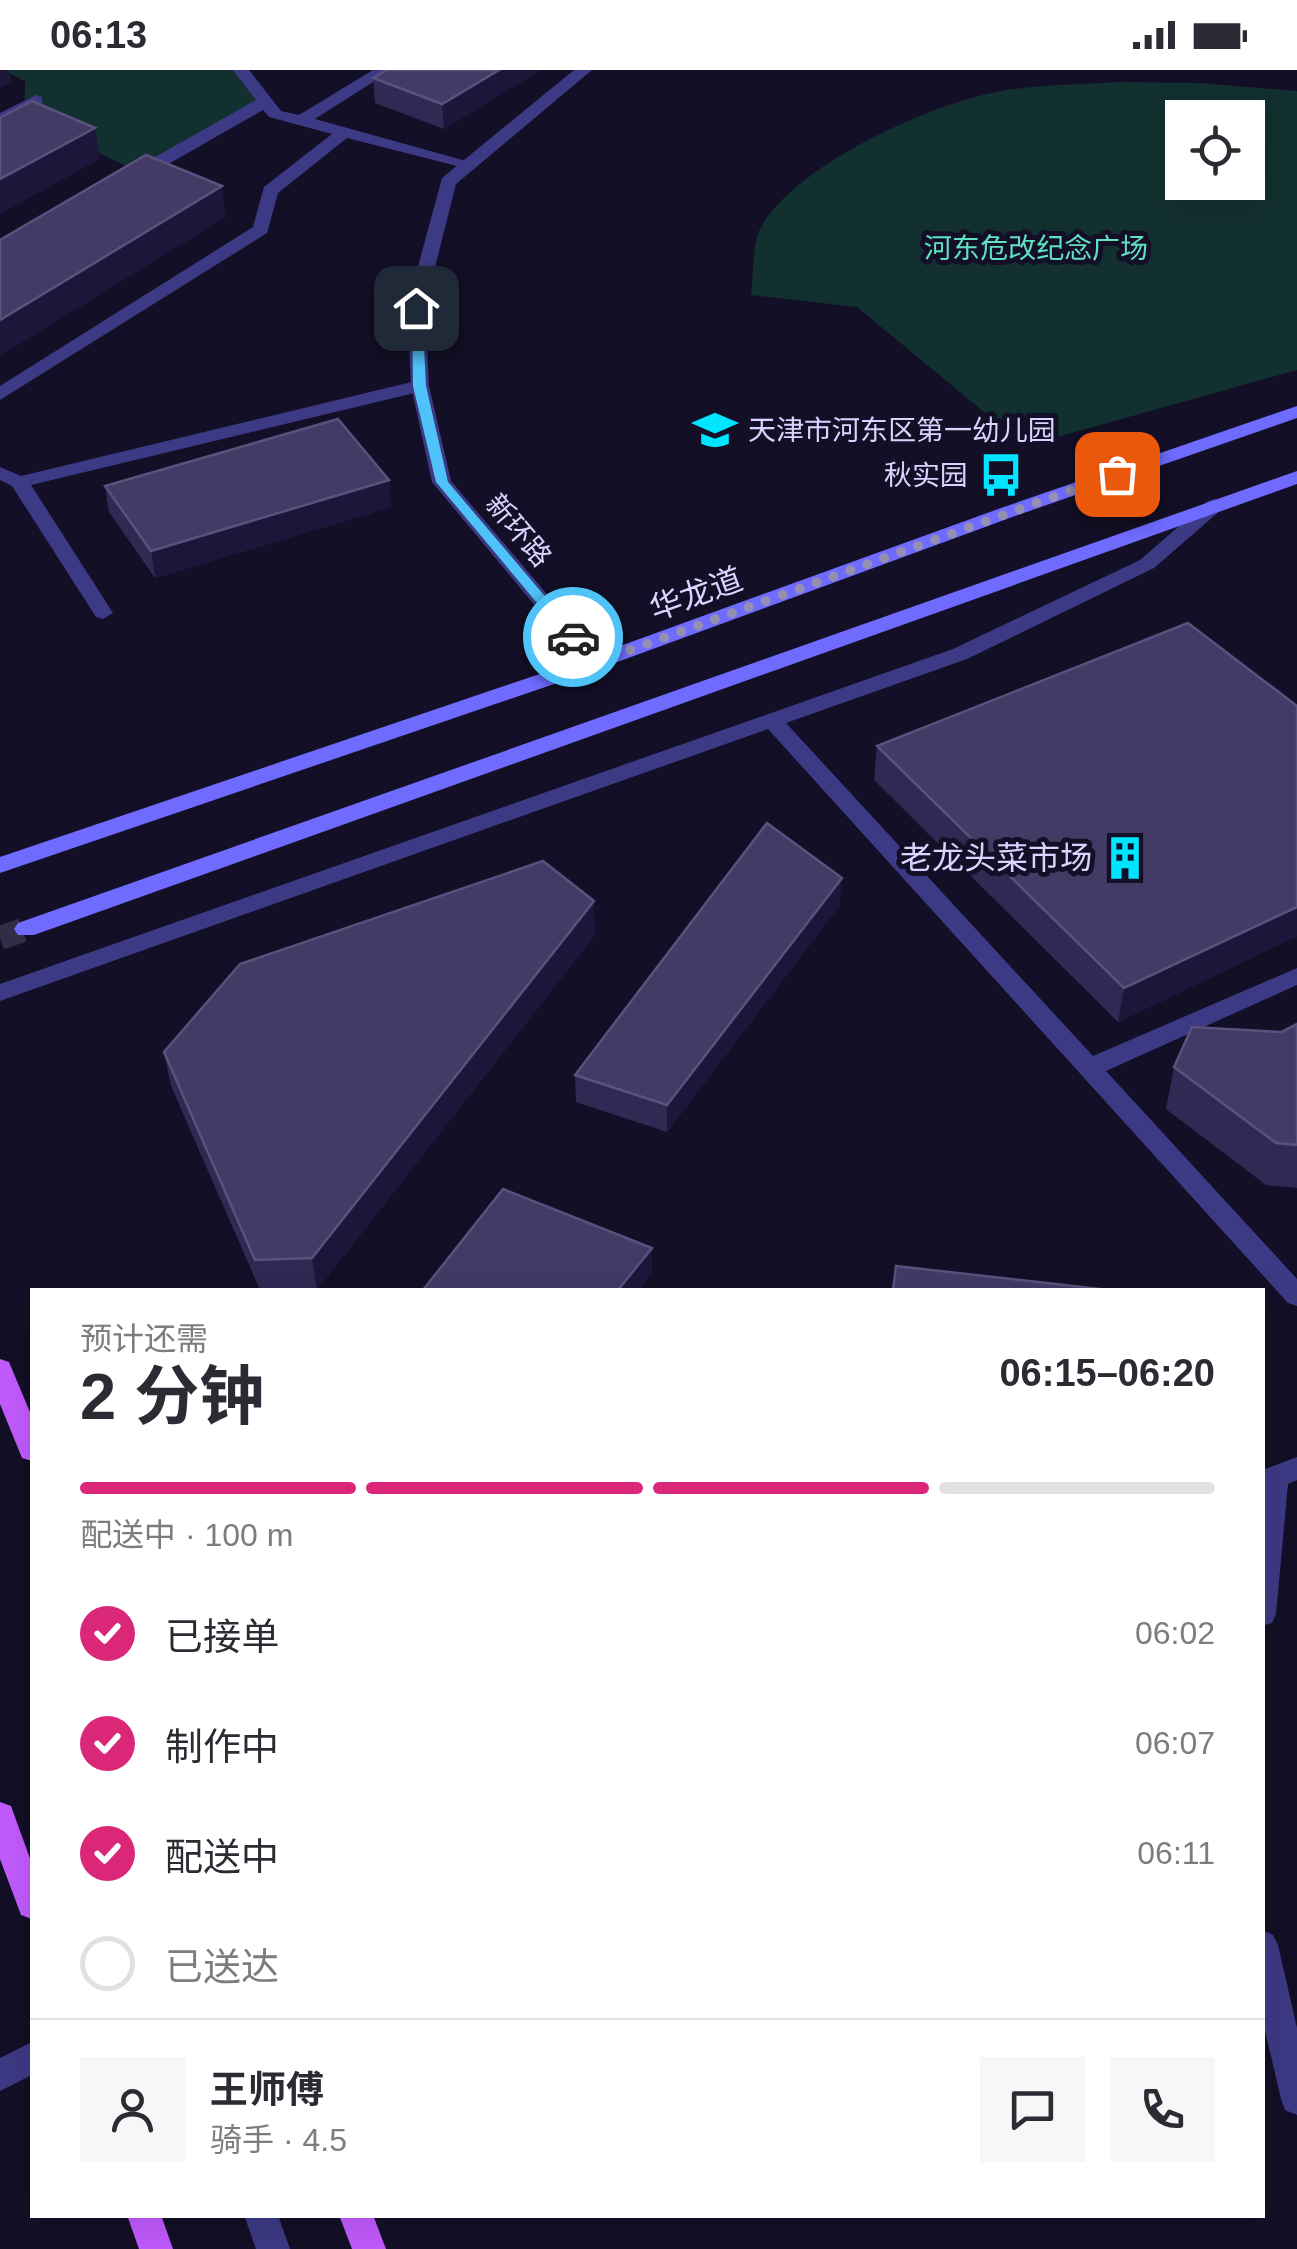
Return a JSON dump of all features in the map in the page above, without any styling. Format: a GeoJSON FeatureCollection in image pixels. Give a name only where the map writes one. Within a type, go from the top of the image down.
{"type":"FeatureCollection","features":[{"type":"Feature","properties":{"kind":"main road","name":"华龙道"},"geometry":{"type":"LineString","coordinates":[[0,865],[594,663],[1297,412]]}},
{"type":"Feature","properties":{"kind":"main road"},"geometry":{"type":"LineString","coordinates":[[26,929],[1297,477]]}},
{"type":"Feature","properties":{"kind":"main road"},"geometry":{"type":"LineString","coordinates":[[0,1370],[30,1445]]}},
{"type":"Feature","properties":{"kind":"main road"},"geometry":{"type":"LineString","coordinates":[[0,1816],[30,1899]]}},
{"type":"Feature","properties":{"kind":"main road"},"geometry":{"type":"LineString","coordinates":[[145,2218],[156,2249]]}},
{"type":"Feature","properties":{"kind":"main road"},"geometry":{"type":"LineString","coordinates":[[357,2218],[369,2249]]}},
{"type":"Feature","properties":{"kind":"street"},"geometry":{"type":"LineString","coordinates":[[241,70],[275,114],[469,164]]}},
{"type":"Feature","properties":{"kind":"street"},"geometry":{"type":"LineString","coordinates":[[301,121],[384,70]]}},
{"type":"Feature","properties":{"kind":"street","name":"新环路"},"geometry":{"type":"LineString","coordinates":[[584,70],[448,182],[416,308],[420,386],[442,482],[594,663]]}},
{"type":"Feature","properties":{"kind":"street"},"geometry":{"type":"LineString","coordinates":[[0,120],[36,100]]}},
{"type":"Feature","properties":{"kind":"street"},"geometry":{"type":"LineString","coordinates":[[116,186],[265,102]]}},
{"type":"Feature","properties":{"kind":"street"},"geometry":{"type":"LineString","coordinates":[[0,394],[262,229],[270,191],[344,132]]}},
{"type":"Feature","properties":{"kind":"street"},"geometry":{"type":"LineString","coordinates":[[103,613],[10,478],[420,386]]}},
{"type":"Feature","properties":{"kind":"street"},"geometry":{"type":"LineString","coordinates":[[0,993],[774,723],[960,654],[1146,564],[1215,505]]}},
{"type":"Feature","properties":{"kind":"street"},"geometry":{"type":"LineString","coordinates":[[774,723],[1297,1296]]}},
{"type":"Feature","properties":{"kind":"street"},"geometry":{"type":"LineString","coordinates":[[1089,1068],[1297,976]]}},
{"type":"Feature","properties":{"kind":"street"},"geometry":{"type":"LineString","coordinates":[[1265,1582],[1275,1476],[1297,1468]]}},
{"type":"Feature","properties":{"kind":"street"},"geometry":{"type":"LineString","coordinates":[[1265,1958],[1297,2099]]}},
{"type":"Feature","properties":{"kind":"street"},"geometry":{"type":"LineString","coordinates":[[0,2075],[30,2059]]}},
{"type":"Feature","properties":{"kind":"street"},"geometry":{"type":"LineString","coordinates":[[262,2218],[273,2249]]}},
{"type":"Feature","properties":{"kind":"green space"},"geometry":{"type":"Polygon","coordinates":[[[2,70],[237,70],[259,101],[135,170],[24,119],[25,81],[2,70]]]}},
{"type":"Feature","properties":{"kind":"green space","name":"河东危改纪念广场"},"geometry":{"type":"Polygon","coordinates":[[[1200,83],[1297,91],[1297,370],[1025,446],[857,307],[751,295],[761,227],[800,184],[857,146],[919,116],[975,97],[1029,87],[1200,83]]]}},
{"type":"Feature","properties":{"kind":"building"},"geometry":{"type":"Polygon","coordinates":[[[387,70],[499,70],[442,104],[373,78],[387,70]]]}},
{"type":"Feature","properties":{"kind":"building"},"geometry":{"type":"Polygon","coordinates":[[[32,101],[95,128],[0,179],[0,118],[32,101]]]}},
{"type":"Feature","properties":{"kind":"building"},"geometry":{"type":"Polygon","coordinates":[[[146,155],[222,186],[0,320],[0,240],[146,155]]]}},
{"type":"Feature","properties":{"kind":"building"},"geometry":{"type":"Polygon","coordinates":[[[338,419],[389,480],[151,551],[105,486],[338,419]]]}},
{"type":"Feature","properties":{"kind":"building","name":"老龙头菜市场"},"geometry":{"type":"Polygon","coordinates":[[[1188,623],[1297,706],[1297,907],[1124,988],[877,746],[1188,623]]]}},
{"type":"Feature","properties":{"kind":"building"},"geometry":{"type":"Polygon","coordinates":[[[767,823],[842,878],[667,1105],[575,1075],[767,823]]]}},
{"type":"Feature","properties":{"kind":"building"},"geometry":{"type":"Polygon","coordinates":[[[543,861],[594,901],[312,1258],[255,1260],[164,1052],[240,964],[543,861]]]}},
{"type":"Feature","properties":{"kind":"building"},"geometry":{"type":"Polygon","coordinates":[[[1297,1024],[1297,1145],[1276,1143],[1174,1067],[1192,1027],[1281,1032],[1297,1024]]]}},
{"type":"Feature","properties":{"kind":"building"},"geometry":{"type":"Polygon","coordinates":[[[503,1189],[652,1248],[620,1288],[425,1288],[503,1189]]]}},
{"type":"Feature","properties":{"kind":"building"},"geometry":{"type":"Polygon","coordinates":[[[896,1266],[1091,1288],[893,1288],[896,1266]]]}},
{"type":"Feature","properties":{"kind":"tunnel"},"geometry":{"type":"LineString","coordinates":[[0,938],[26,929]]}},
{"type":"Feature","properties":{"kind":"way so far"},"geometry":{"type":"LineString","coordinates":[[573,637],[594,663],[1117,474]]}},
{"type":"Feature","properties":{"kind":"place","name":"天津市河东区第一幼儿园"},"geometry":{"type":"Point","coordinates":[715,430]}},
{"type":"Feature","properties":{"kind":"place","name":"秋实园"},"geometry":{"type":"Point","coordinates":[1001,475]}},
{"type":"Feature","properties":{"kind":"place","name":"老龙头菜市场"},"geometry":{"type":"Point","coordinates":[1125,858]}},
{"type":"Feature","properties":{"kind":"route"},"geometry":{"type":"LineString","coordinates":[[416,308],[420,386],[442,482],[573,637]]}}]}
